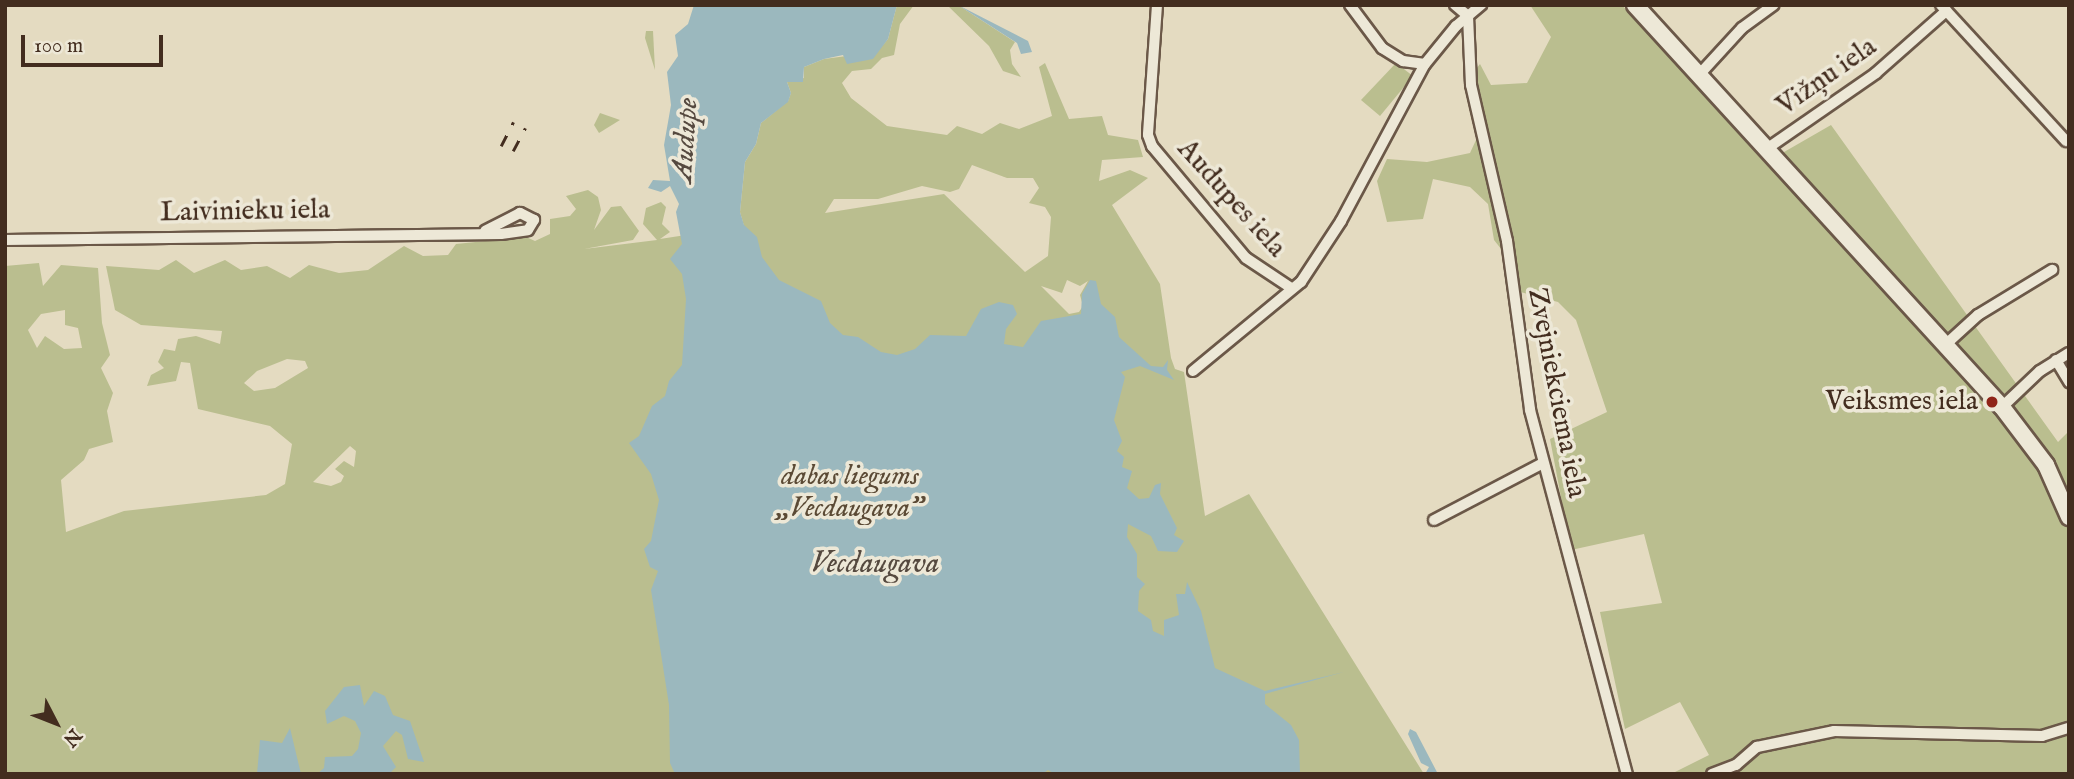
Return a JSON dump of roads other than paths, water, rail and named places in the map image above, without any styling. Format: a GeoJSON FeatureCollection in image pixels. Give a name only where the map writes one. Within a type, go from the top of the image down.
{"type":"FeatureCollection","features":[{"type":"Feature","properties":{"kind":"main road"},"geometry":{"type":"LineString","coordinates":[[1635,5],[2002,407],[2046,465],[2069,517]]}},
{"type":"Feature","properties":{"kind":"street","name":"Audupes iela"},"geometry":{"type":"LineString","coordinates":[[1157,5],[1148,135],[1152,146],[1246,258],[1291,288]]}},
{"type":"Feature","properties":{"kind":"street"},"geometry":{"type":"LineString","coordinates":[[1350,5],[1382,48],[1403,61],[1424,64]]}},
{"type":"Feature","properties":{"kind":"street"},"geometry":{"type":"LineString","coordinates":[[1455,5],[1468,16]]}},
{"type":"Feature","properties":{"kind":"street"},"geometry":{"type":"LineString","coordinates":[[1193,371],[1301,282],[1336,230],[1424,64],[1481,5]]}},
{"type":"Feature","properties":{"kind":"street"},"geometry":{"type":"LineString","coordinates":[[1698,76],[1742,28],[1774,5]]}},
{"type":"Feature","properties":{"kind":"street"},"geometry":{"type":"LineString","coordinates":[[1943,8],[2066,141]]}},
{"type":"Feature","properties":{"kind":"street","name":"Vižņu iela"},"geometry":{"type":"LineString","coordinates":[[1765,150],[1877,73],[1943,8]]}},
{"type":"Feature","properties":{"kind":"street","name":"Zvejniekciema iela"},"geometry":{"type":"LineString","coordinates":[[1468,16],[1471,85],[1507,241],[1514,315],[1543,463],[1627,774]]}},
{"type":"Feature","properties":{"kind":"street","name":"Laivinieku iela"},"geometry":{"type":"LineString","coordinates":[[5,240],[485,231]]}},
{"type":"Feature","properties":{"kind":"street"},"geometry":{"type":"LineString","coordinates":[[1944,346],[1978,315],[2052,270]]}},
{"type":"Feature","properties":{"kind":"street"},"geometry":{"type":"LineString","coordinates":[[2002,407],[2056,360],[2069,353]]}},
{"type":"Feature","properties":{"kind":"street"},"geometry":{"type":"LineString","coordinates":[[2056,360],[2069,382]]}},
{"type":"Feature","properties":{"kind":"street"},"geometry":{"type":"LineString","coordinates":[[1434,520],[1543,463]]}},
{"type":"Feature","properties":{"kind":"street"},"geometry":{"type":"LineString","coordinates":[[1712,774],[1736,765],[1758,747],[1835,732],[2042,736],[2069,729]]}},
{"type":"Feature","properties":{"kind":"water","name":"Vecdaugava"},"geometry":{"type":"Polygon","coordinates":[[[694,5],[897,5],[888,39],[873,59],[847,64],[843,55],[824,59],[804,67],[803,82],[787,82],[791,93],[788,102],[761,123],[756,144],[745,162],[740,212],[744,225],[757,237],[762,257],[779,280],[821,301],[830,323],[843,335],[858,337],[881,352],[897,355],[915,349],[930,335],[966,336],[981,309],[999,302],[1013,305],[1017,314],[1006,329],[1004,344],[1023,347],[1041,321],[1081,314],[1082,294],[1090,280],[1096,281],[1101,304],[1115,317],[1119,337],[1151,366],[1163,367],[1168,360],[1167,370],[1174,380],[1140,366],[1121,372],[1125,377],[1114,420],[1122,441],[1117,451],[1124,457],[1122,467],[1132,471],[1127,488],[1139,499],[1149,498],[1155,485],[1161,483],[1160,494],[1177,528],[1174,535],[1184,541],[1177,552],[1158,551],[1151,536],[1128,524],[1127,537],[1137,554],[1137,577],[1145,584],[1139,591],[1138,611],[1151,620],[1153,631],[1164,636],[1164,620],[1179,615],[1176,594],[1185,594],[1187,582],[1201,611],[1215,668],[1265,691],[1344,672],[1265,694],[1265,704],[1291,725],[1299,740],[1300,774],[1055,774],[1048,770],[1042,774],[675,774],[670,763],[669,705],[651,590],[658,571],[650,567],[644,549],[651,541],[659,500],[651,474],[629,443],[639,436],[652,406],[665,396],[669,381],[682,365],[686,299],[682,274],[670,259],[682,244],[676,212],[679,204],[670,186],[661,192],[648,188],[653,180],[670,181],[664,145],[671,105],[667,72],[678,56],[675,35],[688,24],[694,5]]]}},
{"type":"Feature","properties":{"kind":"water"},"geometry":{"type":"Polygon","coordinates":[[[958,5],[1028,41],[1032,52],[1021,54],[1017,43],[958,5]]]}},
{"type":"Feature","properties":{"kind":"water"},"geometry":{"type":"Polygon","coordinates":[[[360,685],[364,706],[374,691],[385,696],[393,715],[410,721],[424,762],[408,759],[402,735],[396,731],[383,746],[396,767],[389,774],[317,774],[324,768],[325,757],[352,756],[358,749],[361,733],[355,721],[344,716],[327,724],[325,711],[344,687],[360,685]]]}},
{"type":"Feature","properties":{"kind":"water"},"geometry":{"type":"Polygon","coordinates":[[[290,728],[301,774],[257,774],[260,740],[282,743],[290,728]]]}},
{"type":"Feature","properties":{"kind":"water"},"geometry":{"type":"Polygon","coordinates":[[[1410,729],[1416,732],[1438,774],[1425,774],[1429,767],[1421,763],[1408,734],[1410,729]]]}},
{"type":"Feature","properties":{"kind":"railway"},"geometry":{"type":"LineString","coordinates":[[501,146],[513,122]]}},
{"type":"Feature","properties":{"kind":"railway"},"geometry":{"type":"LineString","coordinates":[[513,151],[525,128]]}},
{"type":"Feature","properties":{"kind":"place","name":"Veiksmes iela"},"geometry":{"type":"Point","coordinates":[1992,402]}},
{"type":"Feature","properties":{"kind":"water label","name":"Audupe"},"geometry":{"type":"Point","coordinates":[686,140]}},
{"type":"Feature","properties":{"kind":"park label","name":"dabas liegums „Vecdaugava”"},"geometry":{"type":"Point","coordinates":[850,493]}}]}
